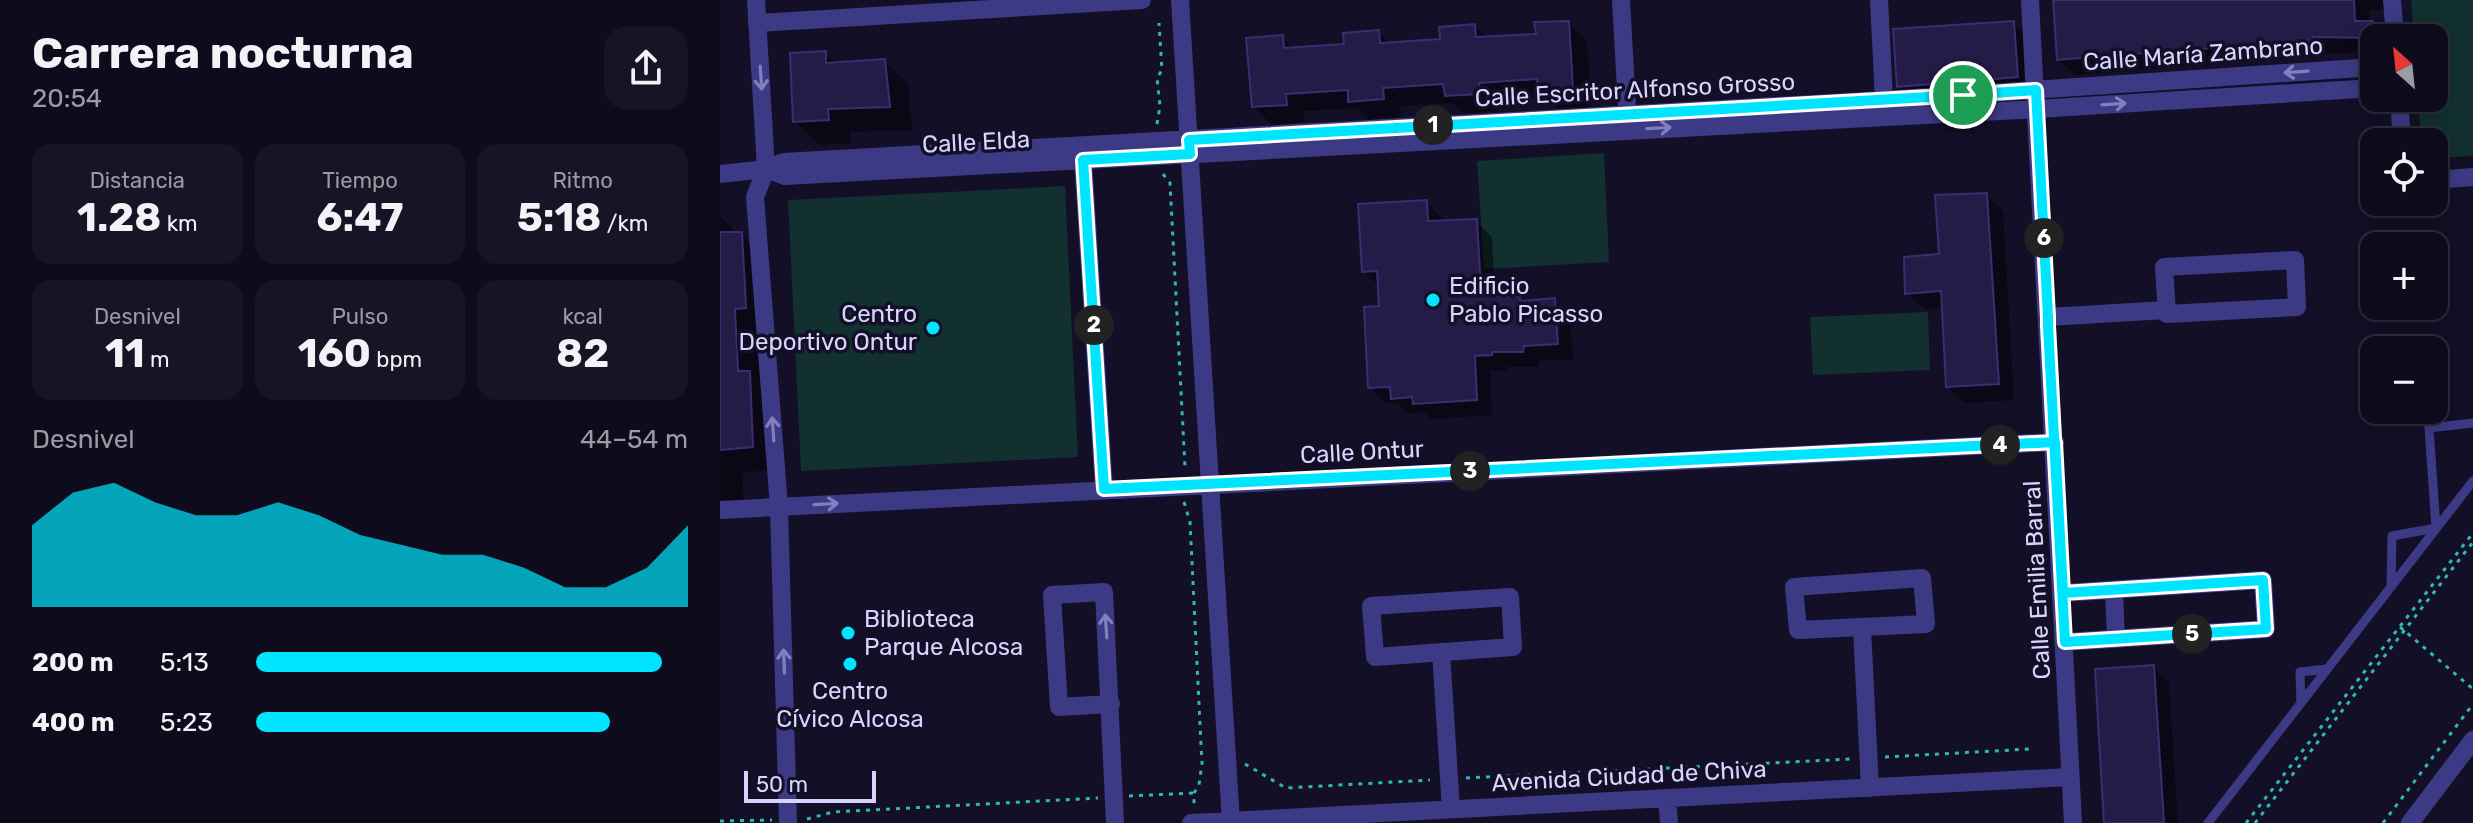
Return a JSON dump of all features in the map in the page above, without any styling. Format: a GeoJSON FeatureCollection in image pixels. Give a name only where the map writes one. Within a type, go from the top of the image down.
{"type":"FeatureCollection","features":[{"type":"Feature","properties":{"kind":"street"},"geometry":{"type":"LineString","coordinates":[[756,0],[766,169],[755,197],[779,507],[789,821]]}},
{"type":"Feature","properties":{"kind":"street"},"geometry":{"type":"LineString","coordinates":[[757,23],[1142,0]]}},
{"type":"Feature","properties":{"kind":"street"},"geometry":{"type":"LineString","coordinates":[[1180,0],[1231,822]]}},
{"type":"Feature","properties":{"kind":"street"},"geometry":{"type":"LineString","coordinates":[[1621,0],[1627,121]]}},
{"type":"Feature","properties":{"kind":"street"},"geometry":{"type":"LineString","coordinates":[[1879,0],[1884,100]]}},
{"type":"Feature","properties":{"kind":"street","name":"Calle Emilia Barral"},"geometry":{"type":"LineString","coordinates":[[2030,0],[2073,823]]}},
{"type":"Feature","properties":{"kind":"street"},"geometry":{"type":"LineString","coordinates":[[2392,0],[2394,24]]}},
{"type":"Feature","properties":{"kind":"street","name":"Calle María Zambrano"},"geometry":{"type":"LineString","coordinates":[[2036,99],[2360,68]]}},
{"type":"Feature","properties":{"kind":"street","name":"Calle María Zambrano"},"geometry":{"type":"LineString","coordinates":[[2036,99],[2360,88]]}},
{"type":"Feature","properties":{"kind":"street","name":"Calle Escritor Alfonso Grosso"},"geometry":{"type":"LineString","coordinates":[[1189,147],[2036,99]]}},
{"type":"Feature","properties":{"kind":"street","name":"Calle Escritor Alfonso Grosso"},"geometry":{"type":"LineString","coordinates":[[1627,121],[1884,100],[2036,99]]}},
{"type":"Feature","properties":{"kind":"street","name":"Calle Elda"},"geometry":{"type":"LineString","coordinates":[[766,169],[785,176],[1083,160],[1189,147]]}},
{"type":"Feature","properties":{"kind":"street","name":"Calle Elda"},"geometry":{"type":"LineString","coordinates":[[720,174],[766,169],[784,162],[1189,147]]}},
{"type":"Feature","properties":{"kind":"street"},"geometry":{"type":"LineString","coordinates":[[1083,160],[1104,489]]}},
{"type":"Feature","properties":{"kind":"street"},"geometry":{"type":"LineString","coordinates":[[2448,179],[2473,177]]}},
{"type":"Feature","properties":{"kind":"street"},"geometry":{"type":"LineString","coordinates":[[2295,260],[2297,307],[2167,314],[2166,310],[2164,267],[2295,260]]}},
{"type":"Feature","properties":{"kind":"street"},"geometry":{"type":"LineString","coordinates":[[2048,317],[2166,310]]}},
{"type":"Feature","properties":{"kind":"street","name":"Calle Ontur"},"geometry":{"type":"LineString","coordinates":[[720,510],[2055,442]]}},
{"type":"Feature","properties":{"kind":"street"},"geometry":{"type":"LineString","coordinates":[[1922,578],[1926,624],[1862,629],[1798,630],[1794,587],[1922,578]]}},
{"type":"Feature","properties":{"kind":"street"},"geometry":{"type":"LineString","coordinates":[[2063,593],[2263,580],[2266,629],[2065,642]]}},
{"type":"Feature","properties":{"kind":"street"},"geometry":{"type":"LineString","coordinates":[[2114,590],[2116,639]]}},
{"type":"Feature","properties":{"kind":"street"},"geometry":{"type":"LineString","coordinates":[[1111,704],[1059,707],[1052,595],[1104,592],[1111,704],[1115,823]]}},
{"type":"Feature","properties":{"kind":"street"},"geometry":{"type":"LineString","coordinates":[[1510,597],[1513,647],[1441,652],[1375,657],[1371,606],[1510,597]]}},
{"type":"Feature","properties":{"kind":"street"},"geometry":{"type":"LineString","coordinates":[[1862,629],[1870,788]]}},
{"type":"Feature","properties":{"kind":"street"},"geometry":{"type":"LineString","coordinates":[[1441,652],[1451,809]]}},
{"type":"Feature","properties":{"kind":"street"},"geometry":{"type":"LineString","coordinates":[[2410,823],[2473,740]]}},
{"type":"Feature","properties":{"kind":"street","name":"Avenida Ciudad de Chiva"},"geometry":{"type":"LineString","coordinates":[[1192,815],[1231,822],[2070,777]]}},
{"type":"Feature","properties":{"kind":"street"},"geometry":{"type":"LineString","coordinates":[[1667,798],[1669,823]]}},
{"type":"Feature","properties":{"kind":"lane"},"geometry":{"type":"LineString","coordinates":[[2436,528],[2429,428],[2473,423]]}},
{"type":"Feature","properties":{"kind":"lane"},"geometry":{"type":"LineString","coordinates":[[2208,823],[2473,481]]}},
{"type":"Feature","properties":{"kind":"lane"},"geometry":{"type":"LineString","coordinates":[[2391,586],[2392,536],[2436,528]]}},
{"type":"Feature","properties":{"kind":"lane"},"geometry":{"type":"LineString","coordinates":[[2301,703],[2300,672],[2327,669]]}},
{"type":"Feature","properties":{"kind":"path"},"geometry":{"type":"LineString","coordinates":[[1157,126],[1160,106],[1157,78],[1162,70],[1159,23]]}},
{"type":"Feature","properties":{"kind":"path"},"geometry":{"type":"LineString","coordinates":[[1160,171],[1170,183],[1186,463],[1183,475]]}},
{"type":"Feature","properties":{"kind":"path"},"geometry":{"type":"LineString","coordinates":[[1183,494],[1184,508],[1190,522],[1202,766],[1199,785],[1194,793],[1192,815]]}},
{"type":"Feature","properties":{"kind":"path"},"geometry":{"type":"LineString","coordinates":[[2246,823],[2473,533]]}},
{"type":"Feature","properties":{"kind":"path"},"geometry":{"type":"LineString","coordinates":[[2255,823],[2473,542]]}},
{"type":"Feature","properties":{"kind":"path"},"geometry":{"type":"LineString","coordinates":[[2400,627],[2473,689]]}},
{"type":"Feature","properties":{"kind":"path"},"geometry":{"type":"LineString","coordinates":[[2383,823],[2473,704]]}},
{"type":"Feature","properties":{"kind":"path"},"geometry":{"type":"LineString","coordinates":[[1880,757],[2030,749]]}},
{"type":"Feature","properties":{"kind":"path"},"geometry":{"type":"LineString","coordinates":[[1459,778],[1860,758]]}},
{"type":"Feature","properties":{"kind":"path"},"geometry":{"type":"LineString","coordinates":[[1248,764],[1286,788],[1441,779]]}},
{"type":"Feature","properties":{"kind":"path"},"geometry":{"type":"LineString","coordinates":[[1202,766],[1211,766]]}},
{"type":"Feature","properties":{"kind":"path"},"geometry":{"type":"LineString","coordinates":[[1122,797],[1194,793]]}},
{"type":"Feature","properties":{"kind":"path"},"geometry":{"type":"LineString","coordinates":[[720,821],[789,821],[815,819],[833,812],[1105,798]]}},
{"type":"Feature","properties":{"kind":"green space"},"geometry":{"type":"Polygon","coordinates":[[[2411,0],[2473,0],[2473,156],[2448,157],[2448,128],[2420,128],[2419,112],[2448,112],[2448,24],[2413,24],[2411,0]]]}},
{"type":"Feature","properties":{"kind":"green space"},"geometry":{"type":"Polygon","coordinates":[[[1604,153],[1609,262],[1484,269],[1477,161],[1604,153]]]}},
{"type":"Feature","properties":{"kind":"green space","name":"Centro Deportivo Ontur"},"geometry":{"type":"Polygon","coordinates":[[[1065,186],[1078,457],[801,471],[788,200],[1065,186]]]}},
{"type":"Feature","properties":{"kind":"green space"},"geometry":{"type":"Polygon","coordinates":[[[1928,312],[1930,370],[1813,375],[1810,317],[1928,312]]]}},
{"type":"Feature","properties":{"kind":"building"},"geometry":{"type":"Polygon","coordinates":[[[2053,0],[2354,0],[2355,21],[2373,21],[2373,24],[2360,24],[2360,38],[2313,37],[2313,40],[2057,60],[2053,0]]]}},
{"type":"Feature","properties":{"kind":"building"},"geometry":{"type":"Polygon","coordinates":[[[1569,21],[1573,89],[1538,91],[1537,79],[1479,83],[1480,94],[1445,96],[1443,84],[1383,88],[1384,99],[1348,102],[1348,90],[1286,94],[1287,105],[1252,107],[1246,38],[1283,35],[1284,48],[1344,44],[1343,33],[1379,30],[1380,43],[1440,39],[1439,27],[1475,24],[1476,37],[1536,34],[1534,22],[1569,21]]]}},
{"type":"Feature","properties":{"kind":"building"},"geometry":{"type":"Polygon","coordinates":[[[2014,21],[2018,77],[1897,87],[1893,29],[2014,21]]]}},
{"type":"Feature","properties":{"kind":"building"},"geometry":{"type":"Polygon","coordinates":[[[826,51],[826,63],[885,59],[890,107],[828,109],[829,120],[793,122],[790,53],[826,51]]]}},
{"type":"Feature","properties":{"kind":"building"},"geometry":{"type":"Polygon","coordinates":[[[1987,193],[1999,384],[1946,387],[1941,291],[1905,294],[1904,257],[1939,254],[1935,195],[1987,193]]]}},
{"type":"Feature","properties":{"kind":"building","name":"Edificio Pablo Picasso"},"geometry":{"type":"Polygon","coordinates":[[[1427,200],[1428,221],[1477,219],[1481,291],[1487,290],[1488,296],[1520,296],[1520,301],[1555,298],[1558,344],[1524,346],[1523,352],[1492,352],[1492,355],[1475,356],[1477,400],[1413,404],[1412,397],[1391,399],[1390,387],[1368,388],[1364,307],[1379,306],[1377,271],[1362,272],[1358,204],[1427,200]]]}},
{"type":"Feature","properties":{"kind":"building"},"geometry":{"type":"Polygon","coordinates":[[[720,232],[742,232],[746,308],[735,309],[738,371],[750,371],[753,447],[720,450],[720,232]]]}},
{"type":"Feature","properties":{"kind":"building"},"geometry":{"type":"Polygon","coordinates":[[[2154,665],[2164,823],[2104,823],[2095,669],[2154,665]]]}},
{"type":"Feature","properties":{"kind":"place","name":"Edificio Pablo Picasso"},"geometry":{"type":"Point","coordinates":[1433,300]}},
{"type":"Feature","properties":{"kind":"place","name":"Centro Deportivo Ontur"},"geometry":{"type":"Point","coordinates":[933,328]}},
{"type":"Feature","properties":{"kind":"place","name":"Biblioteca Parque Alcosa"},"geometry":{"type":"Point","coordinates":[848,633]}},
{"type":"Feature","properties":{"kind":"place","name":"Centro Cívico Alcosa"},"geometry":{"type":"Point","coordinates":[850,664]}},
{"type":"Feature","properties":{"kind":"route"},"geometry":{"type":"LineString","coordinates":[[1963,95],[1189,140],[1190,154],[1083,160],[1104,489],[2055,442],[2063,593],[2263,580],[2266,629],[2065,642],[2063,593],[2057,479],[2055,442],[2048,326],[2036,90],[1963,95]]}}]}
